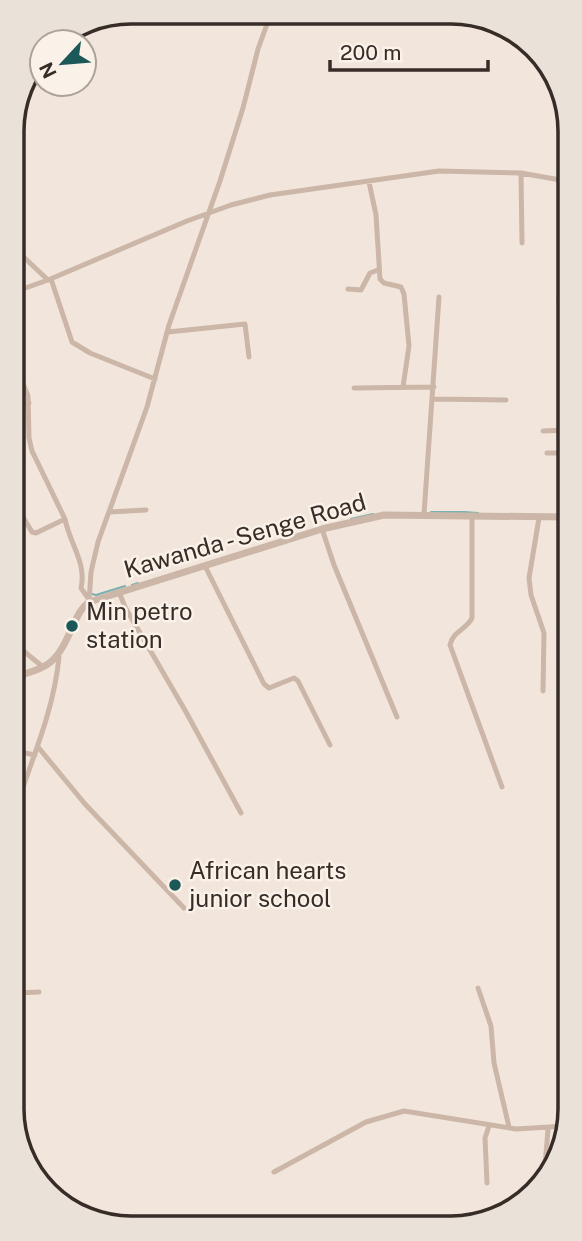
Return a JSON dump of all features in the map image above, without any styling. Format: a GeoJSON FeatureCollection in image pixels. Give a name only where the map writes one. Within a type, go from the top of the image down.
{"type":"FeatureCollection","features":[{"type":"Feature","properties":{"kind":"street"},"geometry":{"type":"LineString","coordinates":[[24,784],[57,679],[59,657],[79,613],[89,600],[98,542],[131,454],[198,237],[209,215],[267,24]]}},
{"type":"Feature","properties":{"kind":"street"},"geometry":{"type":"LineString","coordinates":[[25,288],[157,233],[231,205],[270,195],[439,171],[521,173],[558,180]]}},
{"type":"Feature","properties":{"kind":"street"},"geometry":{"type":"LineString","coordinates":[[521,173],[522,243]]}},
{"type":"Feature","properties":{"kind":"street"},"geometry":{"type":"LineString","coordinates":[[369,183],[376,215],[378,270],[382,282],[401,287],[404,293],[409,346],[403,387]]}},
{"type":"Feature","properties":{"kind":"street"},"geometry":{"type":"LineString","coordinates":[[25,258],[49,279],[72,342],[90,353],[155,379]]}},
{"type":"Feature","properties":{"kind":"street"},"geometry":{"type":"LineString","coordinates":[[348,289],[361,290],[370,273],[378,270]]}},
{"type":"Feature","properties":{"kind":"street"},"geometry":{"type":"LineString","coordinates":[[424,514],[439,297]]}},
{"type":"Feature","properties":{"kind":"street"},"geometry":{"type":"LineString","coordinates":[[168,332],[245,324],[249,357]]}},
{"type":"Feature","properties":{"kind":"street"},"geometry":{"type":"LineString","coordinates":[[354,388],[434,387]]}},
{"type":"Feature","properties":{"kind":"street"},"geometry":{"type":"LineString","coordinates":[[25,391],[29,403],[29,438],[32,451],[65,519],[80,558],[82,592],[89,600]]}},
{"type":"Feature","properties":{"kind":"street"},"geometry":{"type":"LineString","coordinates":[[433,399],[506,400]]}},
{"type":"Feature","properties":{"kind":"street"},"geometry":{"type":"LineString","coordinates":[[25,404],[29,403]]}},
{"type":"Feature","properties":{"kind":"street"},"geometry":{"type":"LineString","coordinates":[[543,431],[558,430]]}},
{"type":"Feature","properties":{"kind":"street"},"geometry":{"type":"LineString","coordinates":[[547,453],[558,453]]}},
{"type":"Feature","properties":{"kind":"street"},"geometry":{"type":"LineString","coordinates":[[109,512],[146,510]]}},
{"type":"Feature","properties":{"kind":"street","name":"Kawanda - Senge Road"},"geometry":{"type":"LineString","coordinates":[[89,600],[323,529],[384,515],[558,517]]}},
{"type":"Feature","properties":{"kind":"street"},"geometry":{"type":"LineString","coordinates":[[472,515],[472,618],[469,625],[451,638],[450,645],[502,787]]}},
{"type":"Feature","properties":{"kind":"street"},"geometry":{"type":"LineString","coordinates":[[539,518],[529,578],[544,633],[543,691]]}},
{"type":"Feature","properties":{"kind":"street"},"geometry":{"type":"LineString","coordinates":[[25,520],[32,532],[36,533],[65,519]]}},
{"type":"Feature","properties":{"kind":"street"},"geometry":{"type":"LineString","coordinates":[[323,529],[334,565],[397,717]]}},
{"type":"Feature","properties":{"kind":"street"},"geometry":{"type":"LineString","coordinates":[[205,566],[264,684],[269,688],[289,679],[298,681],[330,745]]}},
{"type":"Feature","properties":{"kind":"street"},"geometry":{"type":"LineString","coordinates":[[119,592],[241,813]]}},
{"type":"Feature","properties":{"kind":"street"},"geometry":{"type":"LineString","coordinates":[[24,652],[43,667]]}},
{"type":"Feature","properties":{"kind":"street"},"geometry":{"type":"LineString","coordinates":[[24,673],[43,667],[59,657]]}},
{"type":"Feature","properties":{"kind":"street"},"geometry":{"type":"LineString","coordinates":[[38,747],[85,804],[184,908]]}},
{"type":"Feature","properties":{"kind":"street"},"geometry":{"type":"LineString","coordinates":[[24,753],[35,755]]}},
{"type":"Feature","properties":{"kind":"street"},"geometry":{"type":"LineString","coordinates":[[478,988],[491,1026],[494,1063],[509,1127]]}},
{"type":"Feature","properties":{"kind":"street"},"geometry":{"type":"LineString","coordinates":[[24,993],[39,992]]}},
{"type":"Feature","properties":{"kind":"street"},"geometry":{"type":"LineString","coordinates":[[274,1172],[366,1122],[404,1111],[489,1126],[555,1128]]}},
{"type":"Feature","properties":{"kind":"street"},"geometry":{"type":"LineString","coordinates":[[487,1182],[485,1138],[489,1126]]}},
{"type":"Feature","properties":{"kind":"street"},"geometry":{"type":"LineString","coordinates":[[546,1158],[548,1129]]}},
{"type":"Feature","properties":{"kind":"waterway"},"geometry":{"type":"LineString","coordinates":[[431,512],[463,512]]}},
{"type":"Feature","properties":{"kind":"waterway"},"geometry":{"type":"LineString","coordinates":[[464,512],[478,513]]}},
{"type":"Feature","properties":{"kind":"waterway"},"geometry":{"type":"LineString","coordinates":[[351,519],[373,514]]}},
{"type":"Feature","properties":{"kind":"waterway"},"geometry":{"type":"LineString","coordinates":[[132,585],[138,583]]}},
{"type":"Feature","properties":{"kind":"waterway"},"geometry":{"type":"LineString","coordinates":[[92,594],[125,586]]}},
{"type":"Feature","properties":{"kind":"place","name":"Min petro station"},"geometry":{"type":"Point","coordinates":[72,626]}},
{"type":"Feature","properties":{"kind":"place","name":"African hearts junior school"},"geometry":{"type":"Point","coordinates":[175,885]}}]}
